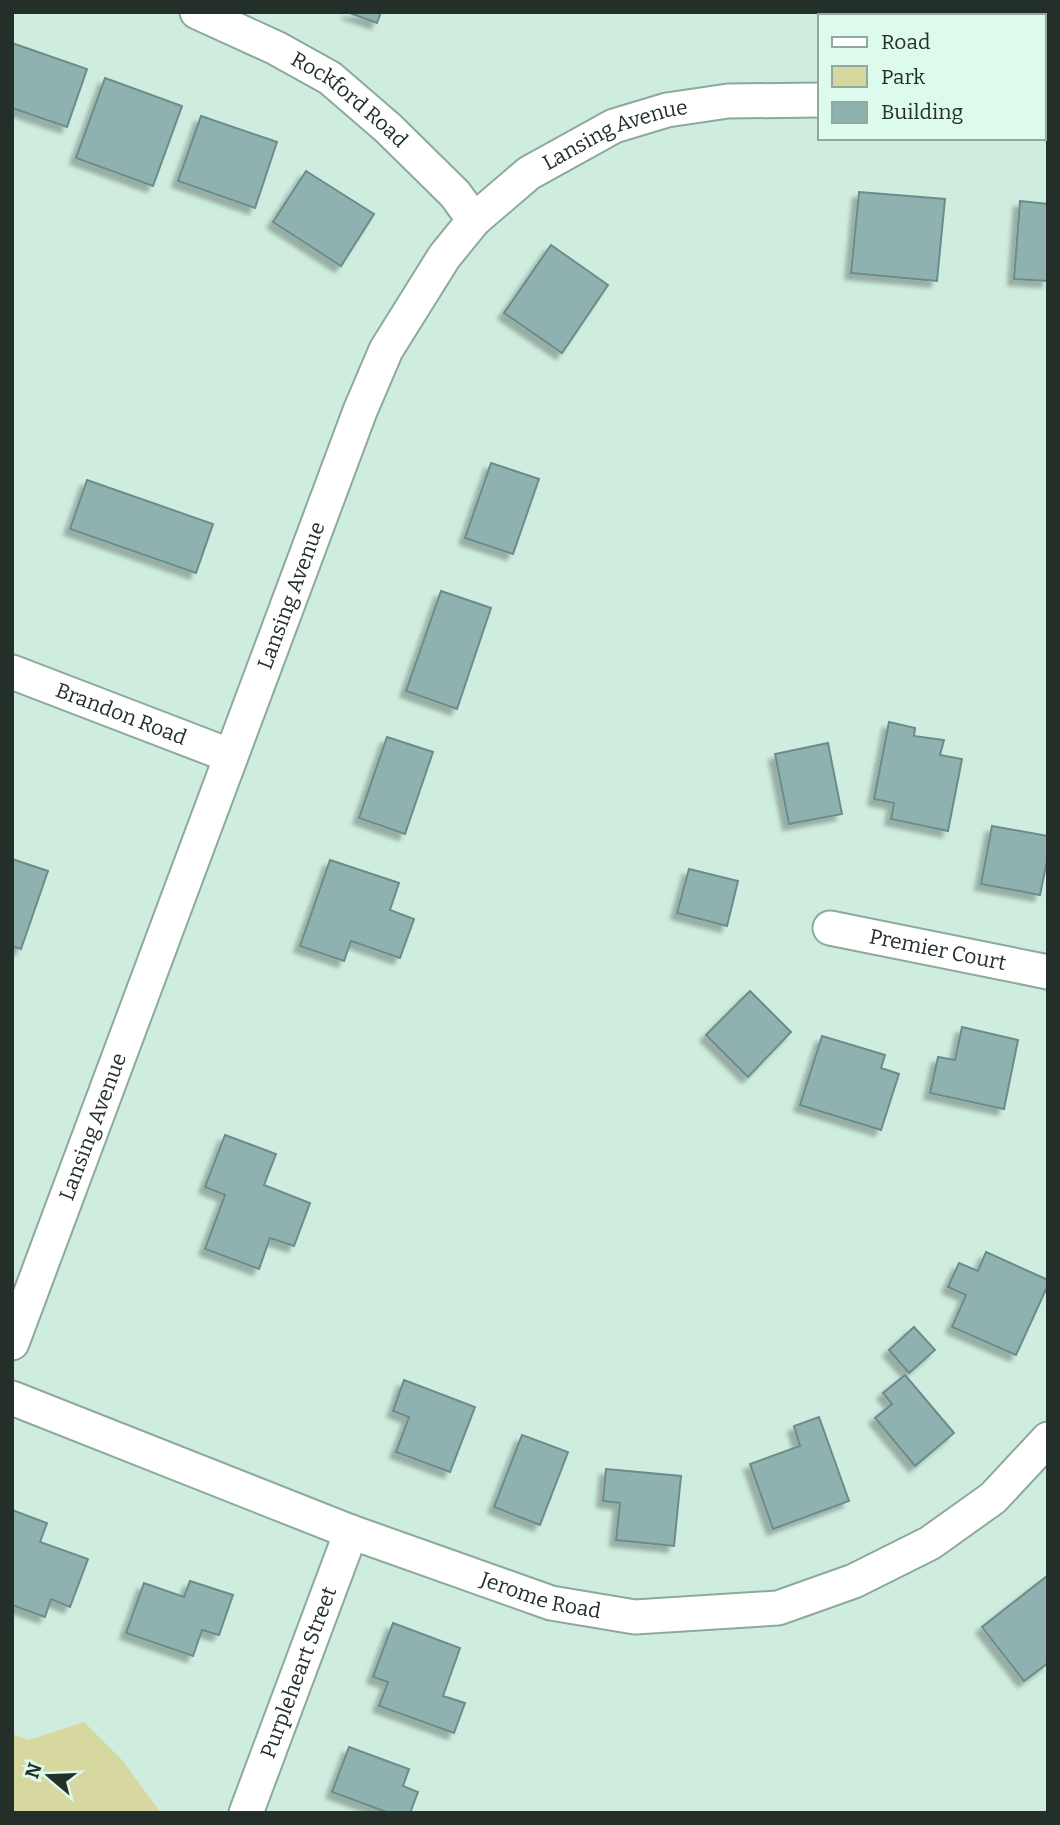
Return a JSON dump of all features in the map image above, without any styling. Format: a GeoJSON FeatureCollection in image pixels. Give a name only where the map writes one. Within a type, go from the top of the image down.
{"type":"FeatureCollection","features":[{"type":"Feature","properties":{"kind":"street","name":"Rockford Road"},"geometry":{"type":"LineString","coordinates":[[204,13],[330,78],[407,146],[455,194],[474,220]]}},
{"type":"Feature","properties":{"kind":"street","name":"Lansing Avenue"},"geometry":{"type":"LineString","coordinates":[[12,1343],[360,411],[386,350],[444,257],[474,220],[529,173],[614,126],[667,110],[727,101],[818,100]]}},
{"type":"Feature","properties":{"kind":"street","name":"Brandon Road"},"geometry":{"type":"LineString","coordinates":[[12,672],[231,756]]}},
{"type":"Feature","properties":{"kind":"street","name":"Premier Court"},"geometry":{"type":"LineString","coordinates":[[830,928],[1048,972]]}},
{"type":"Feature","properties":{"kind":"street","name":"Jerome Road"},"geometry":{"type":"LineString","coordinates":[[12,1398],[351,1531],[551,1603],[635,1617],[778,1608],[853,1581],[930,1543],[993,1498],[1048,1439]]}},
{"type":"Feature","properties":{"kind":"street","name":"Purpleheart Street"},"geometry":{"type":"LineString","coordinates":[[246,1813],[351,1531]]}},
{"type":"Feature","properties":{"kind":"green space"},"geometry":{"type":"Polygon","coordinates":[[[84,1722],[122,1760],[161,1813],[12,1813],[12,1734],[29,1740],[84,1722]]]}},
{"type":"Feature","properties":{"kind":"building"},"geometry":{"type":"Polygon","coordinates":[[[347,12],[381,12],[377,23],[347,12]]]}},
{"type":"Feature","properties":{"kind":"building"},"geometry":{"type":"Polygon","coordinates":[[[1048,12],[1048,48],[1046,14],[1026,14],[1048,12]]]}},
{"type":"Feature","properties":{"kind":"building"},"geometry":{"type":"Polygon","coordinates":[[[12,43],[87,69],[67,127],[12,108],[12,43]]]}},
{"type":"Feature","properties":{"kind":"building"},"geometry":{"type":"Polygon","coordinates":[[[105,78],[182,106],[153,186],[76,158],[105,78]]]}},
{"type":"Feature","properties":{"kind":"building"},"geometry":{"type":"Polygon","coordinates":[[[201,116],[277,142],[255,208],[178,181],[201,116]]]}},
{"type":"Feature","properties":{"kind":"building"},"geometry":{"type":"Polygon","coordinates":[[[306,171],[374,214],[341,266],[273,222],[306,171]]]}},
{"type":"Feature","properties":{"kind":"building"},"geometry":{"type":"Polygon","coordinates":[[[859,192],[945,199],[937,281],[851,273],[859,192]]]}},
{"type":"Feature","properties":{"kind":"building"},"geometry":{"type":"Polygon","coordinates":[[[1020,201],[1048,204],[1048,281],[1014,279],[1020,201]]]}},
{"type":"Feature","properties":{"kind":"building"},"geometry":{"type":"Polygon","coordinates":[[[551,245],[608,285],[562,353],[504,313],[551,245]]]}},
{"type":"Feature","properties":{"kind":"building"},"geometry":{"type":"Polygon","coordinates":[[[491,463],[539,479],[513,554],[465,538],[491,463]]]}},
{"type":"Feature","properties":{"kind":"building"},"geometry":{"type":"Polygon","coordinates":[[[87,480],[213,524],[196,573],[70,529],[87,480]]]}},
{"type":"Feature","properties":{"kind":"building"},"geometry":{"type":"Polygon","coordinates":[[[441,591],[491,608],[457,709],[406,691],[441,591]]]}},
{"type":"Feature","properties":{"kind":"building"},"geometry":{"type":"Polygon","coordinates":[[[889,722],[915,728],[914,736],[944,740],[940,755],[962,759],[948,831],[891,819],[894,803],[874,799],[889,722]]]}},
{"type":"Feature","properties":{"kind":"building"},"geometry":{"type":"Polygon","coordinates":[[[387,737],[433,752],[405,834],[359,818],[387,737]]]}},
{"type":"Feature","properties":{"kind":"building"},"geometry":{"type":"Polygon","coordinates":[[[828,743],[842,814],[789,824],[775,754],[828,743]]]}},
{"type":"Feature","properties":{"kind":"building"},"geometry":{"type":"Polygon","coordinates":[[[992,826],[1048,836],[1048,856],[1040,895],[981,884],[992,826]]]}},
{"type":"Feature","properties":{"kind":"building"},"geometry":{"type":"Polygon","coordinates":[[[12,859],[48,871],[21,949],[12,946],[12,859]]]}},
{"type":"Feature","properties":{"kind":"building"},"geometry":{"type":"Polygon","coordinates":[[[330,860],[399,883],[390,910],[414,919],[400,958],[351,941],[344,961],[300,946],[330,860]]]}},
{"type":"Feature","properties":{"kind":"building"},"geometry":{"type":"Polygon","coordinates":[[[689,869],[738,881],[727,926],[677,913],[689,869]]]}},
{"type":"Feature","properties":{"kind":"building"},"geometry":{"type":"Polygon","coordinates":[[[750,991],[791,1032],[748,1077],[706,1035],[750,991]]]}},
{"type":"Feature","properties":{"kind":"building"},"geometry":{"type":"Polygon","coordinates":[[[962,1027],[1018,1040],[1004,1109],[930,1093],[938,1057],[955,1060],[962,1027]]]}},
{"type":"Feature","properties":{"kind":"building"},"geometry":{"type":"Polygon","coordinates":[[[822,1036],[885,1055],[881,1068],[899,1074],[881,1130],[800,1105],[822,1036]]]}},
{"type":"Feature","properties":{"kind":"building"},"geometry":{"type":"Polygon","coordinates":[[[225,1135],[276,1154],[264,1185],[310,1203],[294,1246],[270,1238],[259,1269],[205,1249],[225,1195],[205,1187],[225,1135]]]}},
{"type":"Feature","properties":{"kind":"building"},"geometry":{"type":"Polygon","coordinates":[[[986,1252],[1048,1280],[1016,1355],[952,1327],[966,1295],[948,1287],[959,1263],[978,1271],[986,1252]]]}},
{"type":"Feature","properties":{"kind":"building"},"geometry":{"type":"Polygon","coordinates":[[[914,1327],[935,1350],[909,1373],[889,1350],[914,1327]]]}},
{"type":"Feature","properties":{"kind":"building"},"geometry":{"type":"Polygon","coordinates":[[[905,1375],[954,1433],[915,1466],[875,1418],[892,1404],[883,1393],[905,1375]]]}},
{"type":"Feature","properties":{"kind":"building"},"geometry":{"type":"Polygon","coordinates":[[[404,1380],[475,1407],[450,1472],[396,1452],[409,1417],[393,1411],[404,1380]]]}},
{"type":"Feature","properties":{"kind":"building"},"geometry":{"type":"Polygon","coordinates":[[[819,1417],[849,1501],[773,1529],[750,1464],[800,1446],[794,1426],[819,1417]]]}},
{"type":"Feature","properties":{"kind":"building"},"geometry":{"type":"Polygon","coordinates":[[[522,1435],[568,1452],[540,1525],[494,1507],[522,1435]]]}},
{"type":"Feature","properties":{"kind":"building"},"geometry":{"type":"Polygon","coordinates":[[[606,1469],[681,1476],[674,1546],[616,1540],[620,1503],[603,1501],[606,1469]]]}},
{"type":"Feature","properties":{"kind":"building"},"geometry":{"type":"Polygon","coordinates":[[[12,1510],[47,1523],[40,1542],[88,1559],[70,1607],[51,1599],[45,1617],[12,1605],[12,1510]]]}},
{"type":"Feature","properties":{"kind":"building"},"geometry":{"type":"Polygon","coordinates":[[[1047,1576],[1048,1663],[1024,1681],[982,1627],[1047,1576]]]}},
{"type":"Feature","properties":{"kind":"building"},"geometry":{"type":"Polygon","coordinates":[[[190,1581],[233,1595],[219,1635],[202,1630],[193,1656],[126,1633],[144,1583],[184,1597],[190,1581]]]}},
{"type":"Feature","properties":{"kind":"building"},"geometry":{"type":"Polygon","coordinates":[[[393,1623],[460,1648],[443,1696],[465,1703],[454,1733],[379,1706],[388,1682],[373,1677],[393,1623]]]}},
{"type":"Feature","properties":{"kind":"building"},"geometry":{"type":"Polygon","coordinates":[[[349,1747],[409,1769],[403,1786],[418,1792],[410,1813],[389,1813],[332,1792],[349,1747]]]}}]}
